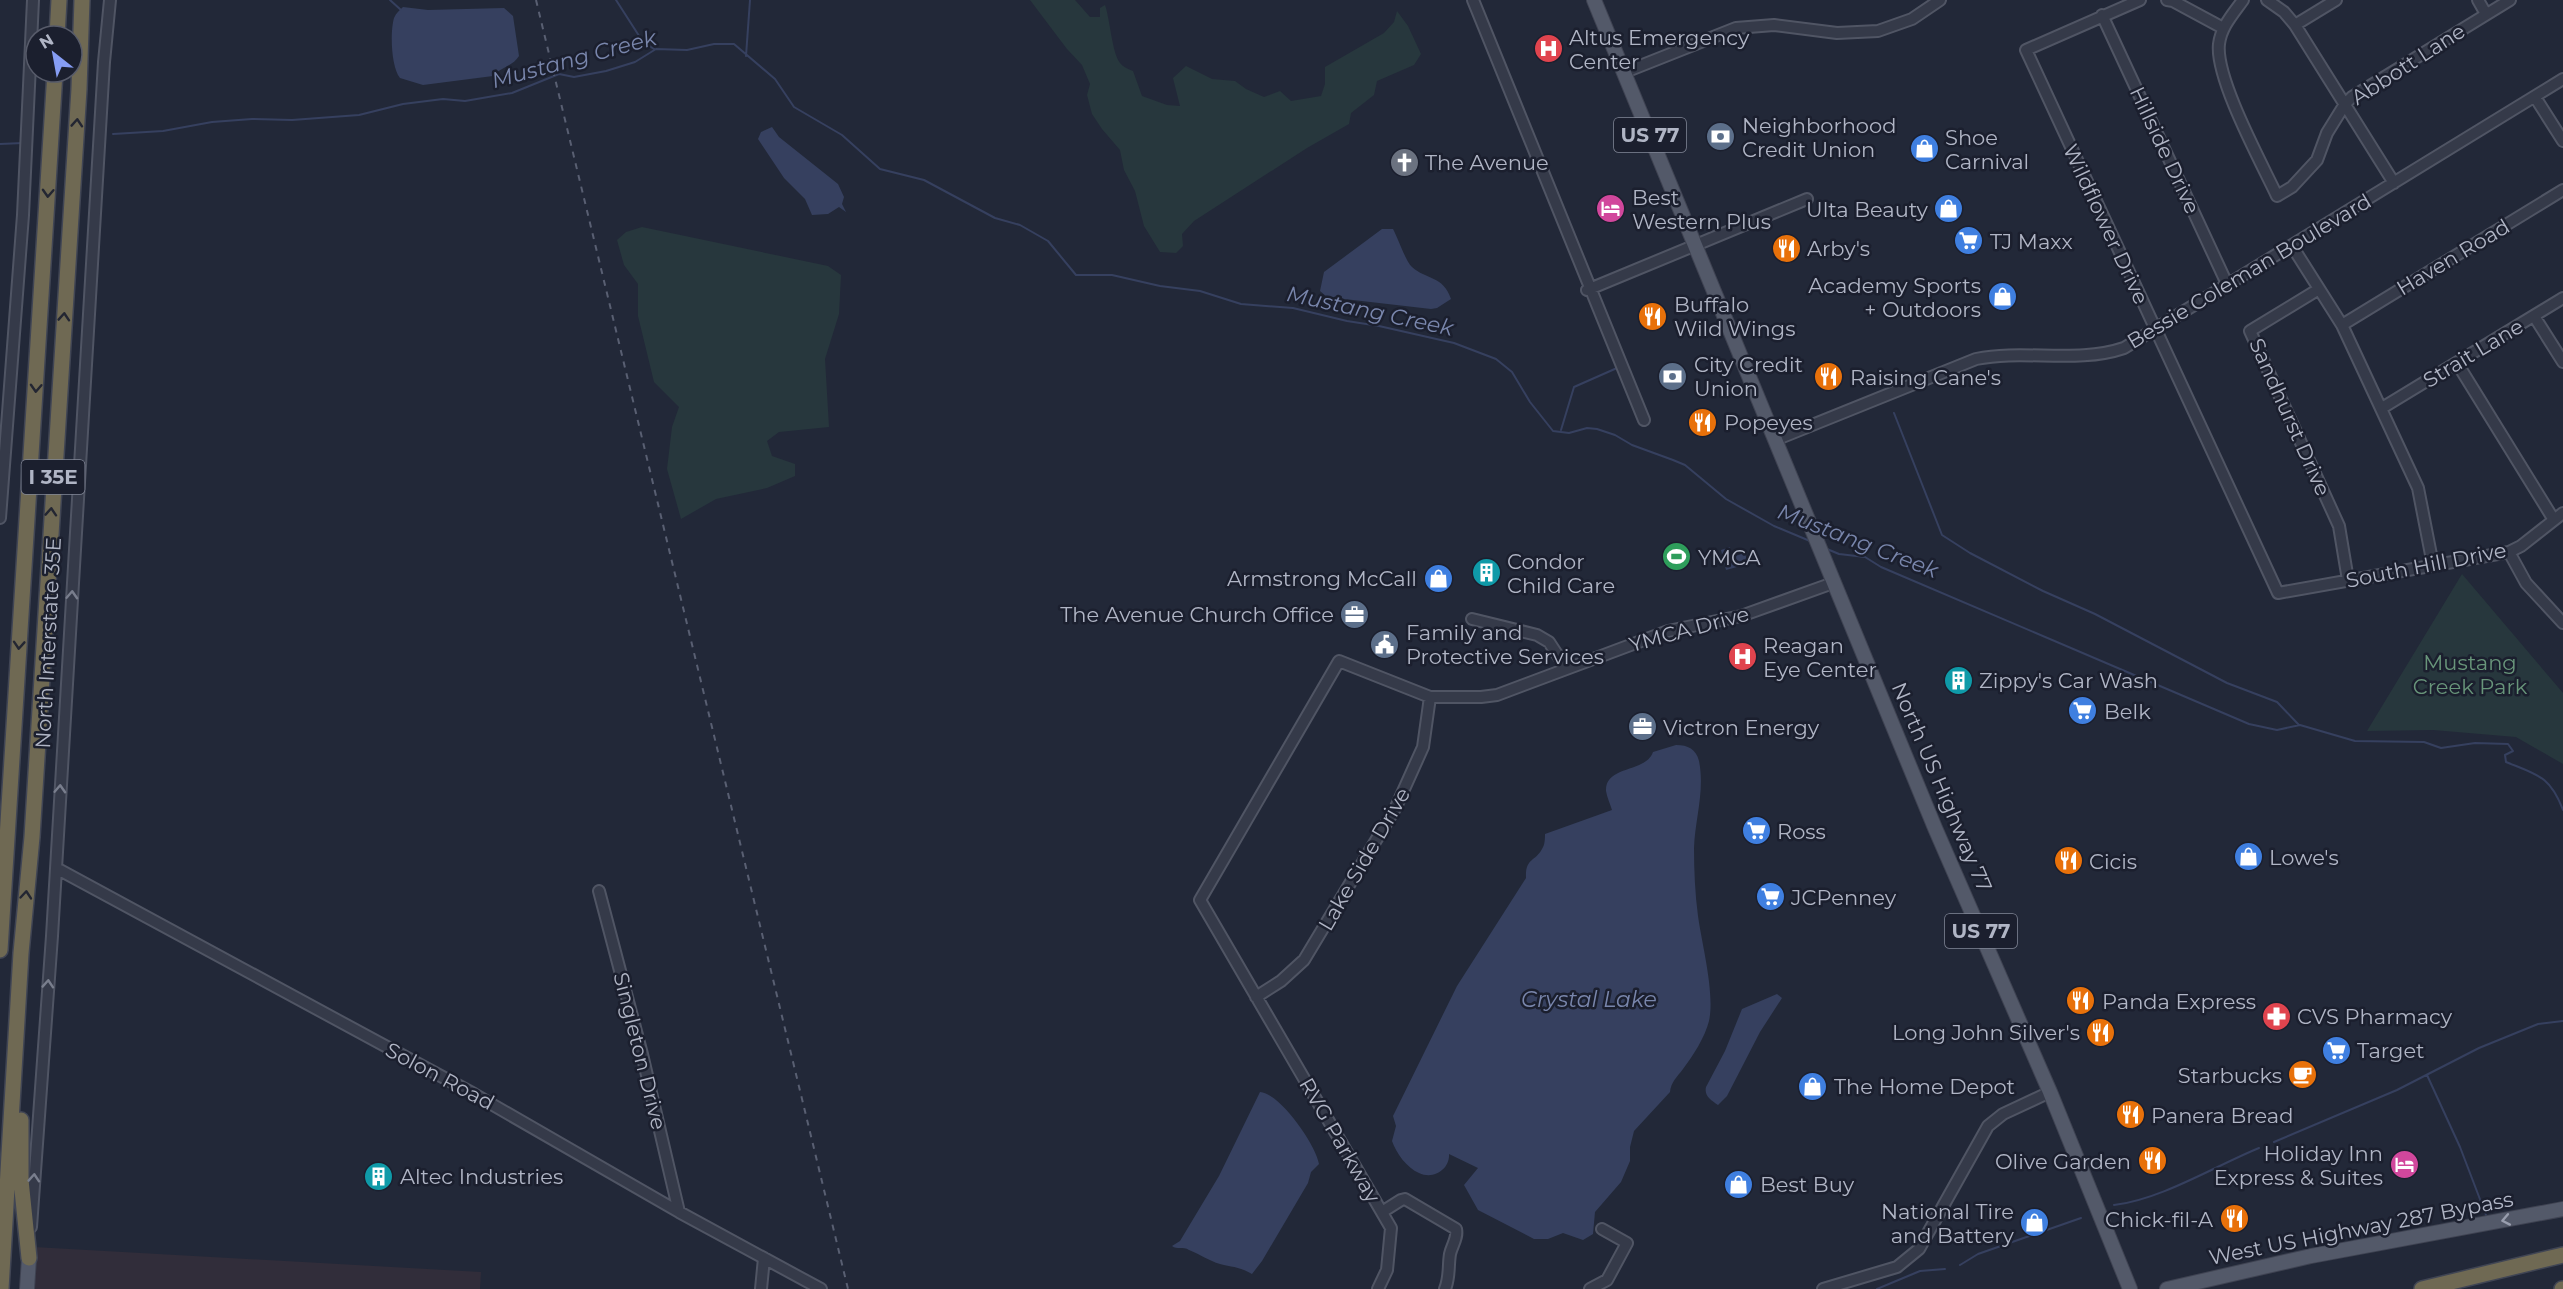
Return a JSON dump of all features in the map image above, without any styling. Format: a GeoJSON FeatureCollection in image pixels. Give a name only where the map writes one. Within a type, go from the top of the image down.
{"type":"FeatureCollection","features":[{"type":"Feature","properties":{"kind":"highway"},"geometry":{"type":"LineString","coordinates":[[58,24],[59,0]]}},
{"type":"Feature","properties":{"kind":"highway","name":"I 35E"},"geometry":{"type":"LineString","coordinates":[[1,1289],[21,953],[32,837],[79,89],[82,0]]}},
{"type":"Feature","properties":{"kind":"highway","name":"I 35E"},"geometry":{"type":"LineString","coordinates":[[0,950],[54,84]]}},
{"type":"Feature","properties":{"kind":"highway"},"geometry":{"type":"LineString","coordinates":[[0,888],[7,833]]}},
{"type":"Feature","properties":{"kind":"highway"},"geometry":{"type":"LineString","coordinates":[[21,953],[28,976],[20,1152],[22,1201],[29,1258]]}},
{"type":"Feature","properties":{"kind":"highway"},"geometry":{"type":"LineString","coordinates":[[2422,1289],[2563,1255]]}},
{"type":"Feature","properties":{"kind":"main road","name":"North US Highway 77"},"geometry":{"type":"LineString","coordinates":[[1594,0],[1935,828],[2050,1092],[2130,1289]]}},
{"type":"Feature","properties":{"kind":"main road","name":"West US Highway 287 Bypass"},"geometry":{"type":"LineString","coordinates":[[2167,1289],[2184,1287],[2311,1256],[2563,1209]]}},
{"type":"Feature","properties":{"kind":"main road","name":"North Interstate 35E"},"geometry":{"type":"LineString","coordinates":[[27,1289],[29,1258]]}},
{"type":"Feature","properties":{"kind":"street"},"geometry":{"type":"LineString","coordinates":[[0,518],[23,215],[33,0]]}},
{"type":"Feature","properties":{"kind":"street","name":"North Interstate 35E"},"geometry":{"type":"LineString","coordinates":[[29,1258],[56,868],[99,141],[110,0]]}},
{"type":"Feature","properties":{"kind":"street"},"geometry":{"type":"LineString","coordinates":[[1473,0],[1588,289],[1644,420]]}},
{"type":"Feature","properties":{"kind":"street"},"geometry":{"type":"LineString","coordinates":[[1625,72],[1736,28],[1774,25],[1837,33],[1878,31],[1912,19],[1940,0]]}},
{"type":"Feature","properties":{"kind":"street"},"geometry":{"type":"LineString","coordinates":[[2102,15],[2140,0]]}},
{"type":"Feature","properties":{"kind":"street"},"geometry":{"type":"LineString","coordinates":[[2167,0],[2223,28],[2243,0]]}},
{"type":"Feature","properties":{"kind":"street"},"geometry":{"type":"LineString","coordinates":[[2267,0],[2284,12],[2295,25],[2394,183]]}},
{"type":"Feature","properties":{"kind":"street"},"geometry":{"type":"LineString","coordinates":[[2295,25],[2336,0]]}},
{"type":"Feature","properties":{"kind":"street"},"geometry":{"type":"LineString","coordinates":[[2478,0],[2486,14]]}},
{"type":"Feature","properties":{"kind":"street","name":"Abbott Lane"},"geometry":{"type":"LineString","coordinates":[[2223,28],[2218,62],[2226,85],[2277,196],[2292,187],[2317,160],[2327,133],[2345,104],[2510,0]]}},
{"type":"Feature","properties":{"kind":"street","name":"Wildflower Drive"},"geometry":{"type":"LineString","coordinates":[[2102,15],[2026,50],[2278,593]]}},
{"type":"Feature","properties":{"kind":"street","name":"Hillside Drive"},"geometry":{"type":"LineString","coordinates":[[2102,15],[2228,286]]}},
{"type":"Feature","properties":{"kind":"street","name":"Bessie Coleman Boulevard"},"geometry":{"type":"LineString","coordinates":[[1775,440],[1976,359],[1998,355],[2104,353],[2124,348],[2563,79]]}},
{"type":"Feature","properties":{"kind":"street"},"geometry":{"type":"LineString","coordinates":[[2535,97],[2563,141]]}},
{"type":"Feature","properties":{"kind":"street","name":"Haven Road"},"geometry":{"type":"LineString","coordinates":[[2342,325],[2563,190]]}},
{"type":"Feature","properties":{"kind":"street"},"geometry":{"type":"LineString","coordinates":[[1588,289],[1807,199]]}},
{"type":"Feature","properties":{"kind":"street"},"geometry":{"type":"LineString","coordinates":[[2292,246],[2342,325],[2418,488],[2433,565]]}},
{"type":"Feature","properties":{"kind":"street","name":"Sandhurst Drive"},"geometry":{"type":"LineString","coordinates":[[2319,289],[2250,331],[2339,526],[2348,580]]}},
{"type":"Feature","properties":{"kind":"street","name":"Strait Lane"},"geometry":{"type":"LineString","coordinates":[[2382,408],[2563,298]]}},
{"type":"Feature","properties":{"kind":"street"},"geometry":{"type":"LineString","coordinates":[[2534,316],[2563,362]]}},
{"type":"Feature","properties":{"kind":"street"},"geometry":{"type":"LineString","coordinates":[[2457,363],[2559,516]]}},
{"type":"Feature","properties":{"kind":"street","name":"South Hill Drive"},"geometry":{"type":"LineString","coordinates":[[2278,593],[2509,552],[2559,516]]}},
{"type":"Feature","properties":{"kind":"street"},"geometry":{"type":"LineString","coordinates":[[2509,552],[2526,583],[2563,623]]}},
{"type":"Feature","properties":{"kind":"street","name":"YMCA Drive"},"geometry":{"type":"LineString","coordinates":[[1339,662],[1430,697],[1481,698],[1497,695],[1668,631],[1741,616],[1832,579]]}},
{"type":"Feature","properties":{"kind":"street"},"geometry":{"type":"LineString","coordinates":[[1472,619],[1537,635],[1549,642],[1566,668]]}},
{"type":"Feature","properties":{"kind":"street","name":"RVG Parkway"},"geometry":{"type":"LineString","coordinates":[[1339,662],[1200,900],[1391,1228],[1388,1270],[1378,1289]]}},
{"type":"Feature","properties":{"kind":"street","name":"Lake Side Drive"},"geometry":{"type":"LineString","coordinates":[[1256,997],[1281,981],[1304,960],[1396,807],[1423,747],[1430,697]]}},
{"type":"Feature","properties":{"kind":"street","name":"Solon Road"},"geometry":{"type":"LineString","coordinates":[[56,868],[474,1094],[820,1289]]}},
{"type":"Feature","properties":{"kind":"street","name":"Singleton Drive"},"geometry":{"type":"LineString","coordinates":[[599,891],[640,1046],[680,1212]]}},
{"type":"Feature","properties":{"kind":"street"},"geometry":{"type":"LineString","coordinates":[[1823,1289],[1898,1267],[1919,1249],[1988,1126],[2002,1114],[2050,1092]]}},
{"type":"Feature","properties":{"kind":"street"},"geometry":{"type":"LineString","coordinates":[[1382,1212],[1401,1200],[1405,1200],[1456,1229],[1457,1233],[1450,1254],[1449,1281],[1445,1289]]}},
{"type":"Feature","properties":{"kind":"street"},"geometry":{"type":"LineString","coordinates":[[1590,1289],[1606,1280],[1627,1243],[1602,1229]]}},
{"type":"Feature","properties":{"kind":"street"},"geometry":{"type":"LineString","coordinates":[[761,1289],[764,1258]]}},
{"type":"Feature","properties":{"kind":"shaded area"},"geometry":{"type":"Polygon","coordinates":[[[34,1247],[481,1272],[480,1289],[31,1289],[34,1247]]]}},
{"type":"Feature","properties":{"kind":"green space"},"geometry":{"type":"Polygon","coordinates":[[[1030,0],[1075,0],[1090,17],[1100,17],[1100,8],[1105,5],[1115,52],[1120,63],[1133,71],[1142,96],[1167,105],[1180,106],[1173,78],[1186,66],[1212,79],[1235,81],[1264,97],[1280,91],[1291,101],[1321,96],[1325,84],[1325,67],[1384,33],[1394,22],[1397,11],[1408,26],[1421,54],[1414,65],[1377,81],[1374,95],[1351,113],[1349,124],[1307,148],[1194,221],[1182,234],[1183,246],[1176,253],[1160,252],[1144,226],[1135,191],[1124,170],[1120,150],[1092,114],[1087,95],[1090,84],[1082,65],[1030,0]]]}},
{"type":"Feature","properties":{"kind":"green space"},"geometry":{"type":"Polygon","coordinates":[[[642,227],[828,266],[841,275],[839,314],[825,359],[829,427],[779,432],[767,441],[772,456],[795,464],[795,476],[767,488],[716,499],[681,519],[667,469],[672,427],[679,407],[654,382],[638,316],[638,284],[624,265],[617,240],[626,232],[642,227]]]}},
{"type":"Feature","properties":{"kind":"green space","name":"Mustang Creek Park"},"geometry":{"type":"Polygon","coordinates":[[[2462,574],[2563,693],[2563,764],[2516,737],[2433,730],[2367,731],[2462,574]]]}},
{"type":"Feature","properties":{"kind":"water"},"geometry":{"type":"Polygon","coordinates":[[[403,7],[428,10],[504,8],[513,16],[519,56],[493,76],[423,85],[400,78],[393,58],[392,32],[394,18],[403,7]]]}},
{"type":"Feature","properties":{"kind":"water"},"geometry":{"type":"Polygon","coordinates":[[[772,127],[779,137],[838,184],[844,197],[842,204],[846,212],[839,207],[828,214],[812,215],[805,199],[784,178],[758,139],[761,132],[772,127]]]}},
{"type":"Feature","properties":{"kind":"water"},"geometry":{"type":"Polygon","coordinates":[[[1382,229],[1393,229],[1412,267],[1444,286],[1451,299],[1431,309],[1327,297],[1320,291],[1324,272],[1382,229]]]}},
{"type":"Feature","properties":{"kind":"water"},"geometry":{"type":"Polygon","coordinates":[[[1730,547],[1732,557],[1745,553],[1748,564],[1726,570],[1721,550],[1730,547]]]}},
{"type":"Feature","properties":{"kind":"water","name":"Crystal Lake"},"geometry":{"type":"Polygon","coordinates":[[[1676,745],[1688,747],[1694,751],[1698,757],[1701,772],[1694,873],[1698,916],[1709,983],[1709,1021],[1698,1046],[1675,1080],[1670,1092],[1634,1131],[1630,1147],[1630,1161],[1621,1182],[1595,1212],[1593,1234],[1583,1240],[1563,1233],[1548,1239],[1534,1239],[1478,1210],[1464,1185],[1478,1168],[1449,1154],[1447,1164],[1435,1174],[1425,1175],[1410,1168],[1399,1155],[1392,1141],[1396,1126],[1393,1116],[1457,986],[1526,878],[1527,867],[1543,847],[1545,834],[1612,810],[1606,791],[1607,783],[1612,777],[1643,763],[1653,752],[1676,745]]]}},
{"type":"Feature","properties":{"kind":"water"},"geometry":{"type":"Polygon","coordinates":[[[1777,994],[1782,998],[1760,1032],[1727,1096],[1718,1105],[1707,1095],[1706,1087],[1725,1051],[1742,1009],[1777,994]]]}},
{"type":"Feature","properties":{"kind":"water"},"geometry":{"type":"Polygon","coordinates":[[[1260,1092],[1277,1101],[1287,1110],[1304,1133],[1319,1164],[1311,1172],[1308,1183],[1252,1274],[1216,1263],[1187,1249],[1172,1246],[1180,1241],[1219,1176],[1260,1092]]]}},
{"type":"Feature","properties":{"kind":"waterway"},"geometry":{"type":"LineString","coordinates":[[390,0],[401,10]]}},
{"type":"Feature","properties":{"kind":"waterway"},"geometry":{"type":"LineString","coordinates":[[616,0],[643,42],[654,49]]}},
{"type":"Feature","properties":{"kind":"waterway"},"geometry":{"type":"LineString","coordinates":[[746,56],[750,0]]}},
{"type":"Feature","properties":{"kind":"waterway","name":"Mustang Creek"},"geometry":{"type":"LineString","coordinates":[[113,134],[163,131],[212,122],[252,119],[292,120],[359,115],[403,104],[443,99],[465,101],[512,93],[559,74],[574,77],[606,71],[635,62],[656,49],[687,50],[714,44],[734,44],[775,79],[794,107],[842,135],[880,169],[924,180],[995,218],[1020,225],[1048,241],[1076,275],[1112,275],[1160,286],[1200,291],[1241,304],[1293,308],[1454,343],[1496,359],[1512,372],[1530,402],[1553,431],[1569,433],[1587,428],[1615,435],[1632,445],[1685,465],[1726,499],[1774,526],[1810,541]]}},
{"type":"Feature","properties":{"kind":"waterway","name":"Mustang Creek"},"geometry":{"type":"LineString","coordinates":[[0,144],[23,143]]}},
{"type":"Feature","properties":{"kind":"waterway"},"geometry":{"type":"LineString","coordinates":[[1561,430],[1574,387],[1617,368]]}},
{"type":"Feature","properties":{"kind":"waterway"},"geometry":{"type":"LineString","coordinates":[[1894,413],[1942,535],[1970,553],[2043,591],[2095,614],[2227,683],[2277,702],[2299,725]]}},
{"type":"Feature","properties":{"kind":"waterway","name":"Mustang Creek"},"geometry":{"type":"LineString","coordinates":[[1827,549],[1839,554],[1865,557],[1881,567],[2249,724],[2277,730],[2300,725],[2355,741],[2424,742],[2441,748],[2475,743],[2508,744],[2513,751],[2505,755],[2506,762],[2527,770],[2548,783],[2563,810]]}},
{"type":"Feature","properties":{"kind":"waterway"},"geometry":{"type":"LineString","coordinates":[[2274,1142],[2397,1090],[2479,1048],[2538,1024],[2563,1021]]}},
{"type":"Feature","properties":{"kind":"waterway"},"geometry":{"type":"LineString","coordinates":[[2427,1075],[2460,1147],[2486,1215]]}},
{"type":"Feature","properties":{"kind":"waterway"},"geometry":{"type":"LineString","coordinates":[[2114,1205],[2132,1202],[2168,1190],[2259,1148]]}},
{"type":"Feature","properties":{"kind":"waterway"},"geometry":{"type":"LineString","coordinates":[[1960,1265],[1978,1254],[2081,1218]]}},
{"type":"Feature","properties":{"kind":"waterway"},"geometry":{"type":"LineString","coordinates":[[1877,1289],[1920,1271],[1945,1269]]}},
{"type":"Feature","properties":{"kind":"railway"},"geometry":{"type":"LineString","coordinates":[[536,0],[848,1289]]}},
{"type":"Feature","properties":{"kind":"place","name":"Altus Emergency Center"},"geometry":{"type":"Point","coordinates":[1548,49]}},
{"type":"Feature","properties":{"kind":"place","name":"Neighborhood Credit Union"},"geometry":{"type":"Point","coordinates":[1721,137]}},
{"type":"Feature","properties":{"kind":"place","name":"Shoe Carnival"},"geometry":{"type":"Point","coordinates":[1924,149]}},
{"type":"Feature","properties":{"kind":"place","name":"The Avenue"},"geometry":{"type":"Point","coordinates":[1404,162]}},
{"type":"Feature","properties":{"kind":"place","name":"Best Western Plus"},"geometry":{"type":"Point","coordinates":[1611,209]}},
{"type":"Feature","properties":{"kind":"place","name":"Ulta Beauty"},"geometry":{"type":"Point","coordinates":[1949,209]}},
{"type":"Feature","properties":{"kind":"place","name":"TJ Maxx"},"geometry":{"type":"Point","coordinates":[1969,241]}},
{"type":"Feature","properties":{"kind":"place","name":"Arby's"},"geometry":{"type":"Point","coordinates":[1786,248]}},
{"type":"Feature","properties":{"kind":"place","name":"Academy Sports + Outdoors"},"geometry":{"type":"Point","coordinates":[2002,297]}},
{"type":"Feature","properties":{"kind":"place","name":"Buffalo Wild Wings"},"geometry":{"type":"Point","coordinates":[1653,316]}},
{"type":"Feature","properties":{"kind":"place","name":"City Credit Union"},"geometry":{"type":"Point","coordinates":[1673,376]}},
{"type":"Feature","properties":{"kind":"place","name":"Raising Cane's"},"geometry":{"type":"Point","coordinates":[1829,377]}},
{"type":"Feature","properties":{"kind":"place","name":"Popeyes"},"geometry":{"type":"Point","coordinates":[1703,422]}},
{"type":"Feature","properties":{"kind":"place","name":"YMCA"},"geometry":{"type":"Point","coordinates":[1677,557]}},
{"type":"Feature","properties":{"kind":"place","name":"Condor Child Care"},"geometry":{"type":"Point","coordinates":[1486,573]}},
{"type":"Feature","properties":{"kind":"place","name":"Armstrong McCall"},"geometry":{"type":"Point","coordinates":[1438,578]}},
{"type":"Feature","properties":{"kind":"place","name":"The Avenue Church Office"},"geometry":{"type":"Point","coordinates":[1355,614]}},
{"type":"Feature","properties":{"kind":"place","name":"Family and Protective Services"},"geometry":{"type":"Point","coordinates":[1385,644]}},
{"type":"Feature","properties":{"kind":"place","name":"Reagan Eye Center"},"geometry":{"type":"Point","coordinates":[1742,657]}},
{"type":"Feature","properties":{"kind":"place","name":"Zippy's Car Wash"},"geometry":{"type":"Point","coordinates":[1958,680]}},
{"type":"Feature","properties":{"kind":"place","name":"Belk"},"geometry":{"type":"Point","coordinates":[2083,711]}},
{"type":"Feature","properties":{"kind":"place","name":"Victron Energy"},"geometry":{"type":"Point","coordinates":[1642,727]}},
{"type":"Feature","properties":{"kind":"place","name":"Ross"},"geometry":{"type":"Point","coordinates":[1756,831]}},
{"type":"Feature","properties":{"kind":"place","name":"Lowe's"},"geometry":{"type":"Point","coordinates":[2248,857]}},
{"type":"Feature","properties":{"kind":"place","name":"Cicis"},"geometry":{"type":"Point","coordinates":[2068,861]}},
{"type":"Feature","properties":{"kind":"place","name":"JCPenney"},"geometry":{"type":"Point","coordinates":[1770,897]}},
{"type":"Feature","properties":{"kind":"place","name":"Panda Express"},"geometry":{"type":"Point","coordinates":[2081,1001]}},
{"type":"Feature","properties":{"kind":"place","name":"CVS Pharmacy"},"geometry":{"type":"Point","coordinates":[2276,1016]}},
{"type":"Feature","properties":{"kind":"place","name":"Long John Silver's"},"geometry":{"type":"Point","coordinates":[2101,1032]}},
{"type":"Feature","properties":{"kind":"place","name":"Target"},"geometry":{"type":"Point","coordinates":[2336,1050]}},
{"type":"Feature","properties":{"kind":"place","name":"Starbucks"},"geometry":{"type":"Point","coordinates":[2303,1075]}},
{"type":"Feature","properties":{"kind":"place","name":"The Home Depot"},"geometry":{"type":"Point","coordinates":[1813,1086]}},
{"type":"Feature","properties":{"kind":"place","name":"Panera Bread"},"geometry":{"type":"Point","coordinates":[2130,1115]}},
{"type":"Feature","properties":{"kind":"place","name":"Olive Garden"},"geometry":{"type":"Point","coordinates":[2152,1161]}},
{"type":"Feature","properties":{"kind":"place","name":"Holiday Inn Express & Suites"},"geometry":{"type":"Point","coordinates":[2404,1165]}},
{"type":"Feature","properties":{"kind":"place","name":"Altec Industries"},"geometry":{"type":"Point","coordinates":[379,1176]}},
{"type":"Feature","properties":{"kind":"place","name":"Best Buy"},"geometry":{"type":"Point","coordinates":[1739,1184]}},
{"type":"Feature","properties":{"kind":"place","name":"Chick-fil-A"},"geometry":{"type":"Point","coordinates":[2234,1219]}},
{"type":"Feature","properties":{"kind":"place","name":"National Tire and Battery"},"geometry":{"type":"Point","coordinates":[2035,1223]}}]}
